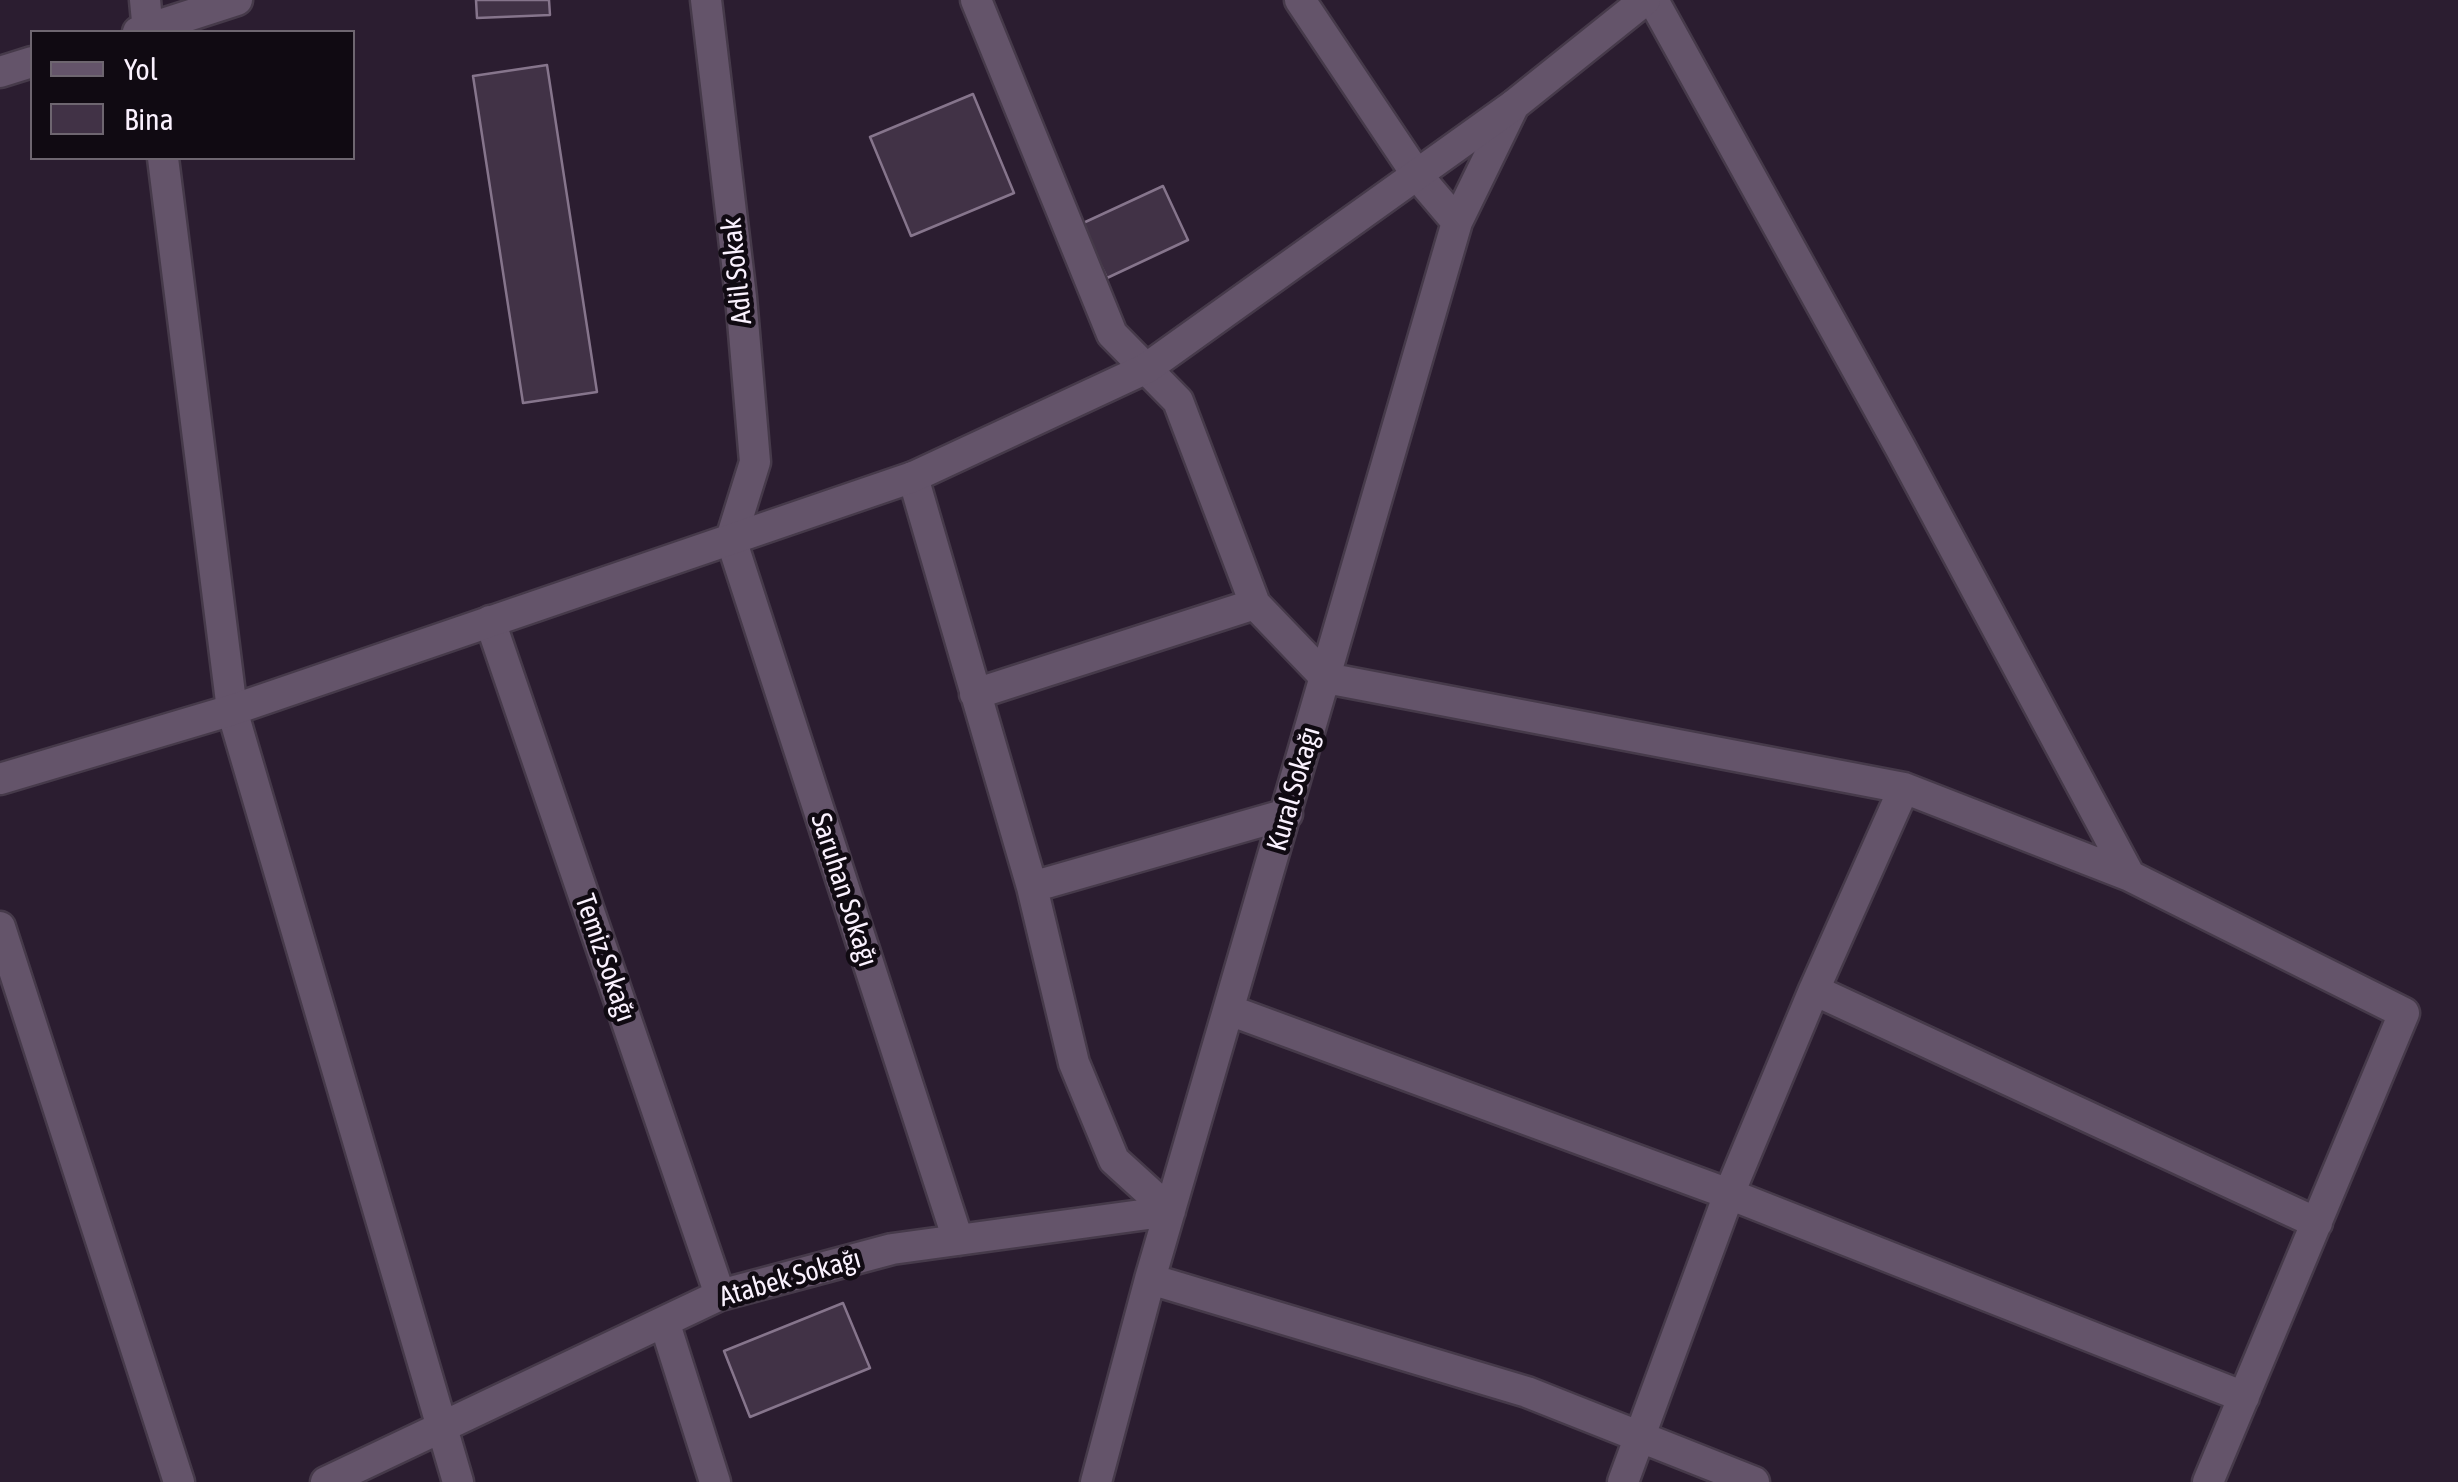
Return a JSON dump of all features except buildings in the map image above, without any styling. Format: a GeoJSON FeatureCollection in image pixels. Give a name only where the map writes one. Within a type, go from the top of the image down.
{"type":"FeatureCollection","features":[{"type":"Feature","properties":{"kind":"street"},"geometry":{"type":"LineString","coordinates":[[144,24],[237,0]]}},
{"type":"Feature","properties":{"kind":"street","name":"Adil Sokak"},"geometry":{"type":"LineString","coordinates":[[706,0],[756,462],[730,539]]}},
{"type":"Feature","properties":{"kind":"street"},"geometry":{"type":"LineString","coordinates":[[976,0],[1112,334],[1178,401],[1255,604],[1326,678],[1904,788],[2130,876],[2404,1013],[2208,1482]]}},
{"type":"Feature","properties":{"kind":"street"},"geometry":{"type":"LineString","coordinates":[[1300,0],[1417,175],[1457,222]]}},
{"type":"Feature","properties":{"kind":"street"},"geometry":{"type":"LineString","coordinates":[[0,778],[232,710],[913,477],[1146,368],[1514,105],[1645,0]]}},
{"type":"Feature","properties":{"kind":"street"},"geometry":{"type":"LineString","coordinates":[[1653,0],[1900,447],[2130,876]]}},
{"type":"Feature","properties":{"kind":"street"},"geometry":{"type":"LineString","coordinates":[[0,72],[30,63]]}},
{"type":"Feature","properties":{"kind":"street","name":"Kural Sokağı"},"geometry":{"type":"LineString","coordinates":[[1096,1482],[1150,1279],[1457,222],[1514,105]]}},
{"type":"Feature","properties":{"kind":"street"},"geometry":{"type":"LineString","coordinates":[[163,160],[232,710],[458,1482]]}},
{"type":"Feature","properties":{"kind":"street"},"geometry":{"type":"LineString","coordinates":[[913,477],[1032,888],[1074,1063],[1114,1160],[1170,1212]]}},
{"type":"Feature","properties":{"kind":"street","name":"Saruhan Sokağı"},"geometry":{"type":"LineString","coordinates":[[730,539],[958,1240]]}},
{"type":"Feature","properties":{"kind":"street"},"geometry":{"type":"LineString","coordinates":[[975,694],[1255,604]]}},
{"type":"Feature","properties":{"kind":"street","name":"Temiz Sokağı"},"geometry":{"type":"LineString","coordinates":[[490,621],[720,1296]]}},
{"type":"Feature","properties":{"kind":"street"},"geometry":{"type":"LineString","coordinates":[[1622,1482],[1729,1194],[1904,788]]}},
{"type":"Feature","properties":{"kind":"street"},"geometry":{"type":"LineString","coordinates":[[1032,888],[1286,814]]}},
{"type":"Feature","properties":{"kind":"street"},"geometry":{"type":"LineString","coordinates":[[0,927],[179,1482]]}},
{"type":"Feature","properties":{"kind":"street"},"geometry":{"type":"LineString","coordinates":[[1814,990],[2317,1224]]}},
{"type":"Feature","properties":{"kind":"street"},"geometry":{"type":"LineString","coordinates":[[1229,1010],[1729,1194],[2244,1396]]}},
{"type":"Feature","properties":{"kind":"street","name":"Atabek Sokağı"},"geometry":{"type":"LineString","coordinates":[[326,1482],[720,1296],[892,1249],[1170,1212]]}},
{"type":"Feature","properties":{"kind":"street"},"geometry":{"type":"LineString","coordinates":[[1150,1279],[1526,1392],[1754,1482]]}},
{"type":"Feature","properties":{"kind":"street"},"geometry":{"type":"LineString","coordinates":[[665,1324],[716,1482]]}}]}
